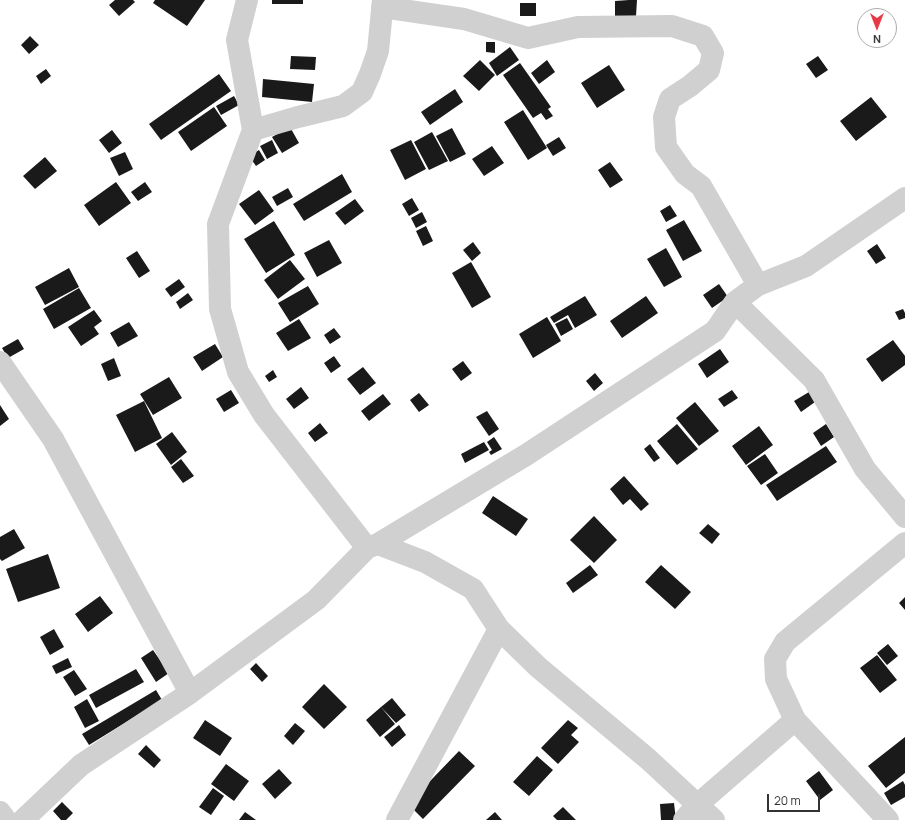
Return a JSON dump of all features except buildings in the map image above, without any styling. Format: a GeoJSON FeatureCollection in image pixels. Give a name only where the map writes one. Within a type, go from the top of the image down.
{"type":"FeatureCollection","features":[{"type":"Feature","properties":{"kind":"street"},"geometry":{"type":"LineString","coordinates":[[247,0],[237,40],[253,130],[218,224],[220,309],[238,372],[264,415],[372,546],[425,562],[473,589],[499,629],[538,667],[648,759],[691,812],[714,820]]}},
{"type":"Feature","properties":{"kind":"street"},"geometry":{"type":"LineString","coordinates":[[253,130],[343,106],[362,92],[378,51],[382,4],[464,19],[528,38],[578,26],[672,26],[703,36],[713,53],[709,70],[690,86],[670,99],[664,117],[666,147],[685,174],[701,186],[758,285]]}},
{"type":"Feature","properties":{"kind":"street"},"geometry":{"type":"LineString","coordinates":[[23,820],[81,765],[190,693],[316,600],[372,546],[526,455],[715,331],[735,302],[758,285],[806,266],[905,198]]}},
{"type":"Feature","properties":{"kind":"street"},"geometry":{"type":"LineString","coordinates":[[735,302],[814,380],[865,469],[905,517]]}},
{"type":"Feature","properties":{"kind":"street"},"geometry":{"type":"LineString","coordinates":[[0,362],[53,439],[190,693]]}},
{"type":"Feature","properties":{"kind":"street"},"geometry":{"type":"LineString","coordinates":[[888,820],[795,720],[776,679],[775,659],[785,642],[905,543]]}},
{"type":"Feature","properties":{"kind":"street"},"geometry":{"type":"LineString","coordinates":[[397,820],[499,629]]}},
{"type":"Feature","properties":{"kind":"street"},"geometry":{"type":"LineString","coordinates":[[691,812],[795,720]]}},
{"type":"Feature","properties":{"kind":"street"},"geometry":{"type":"LineString","coordinates":[[0,812],[6,820]]}}]}
